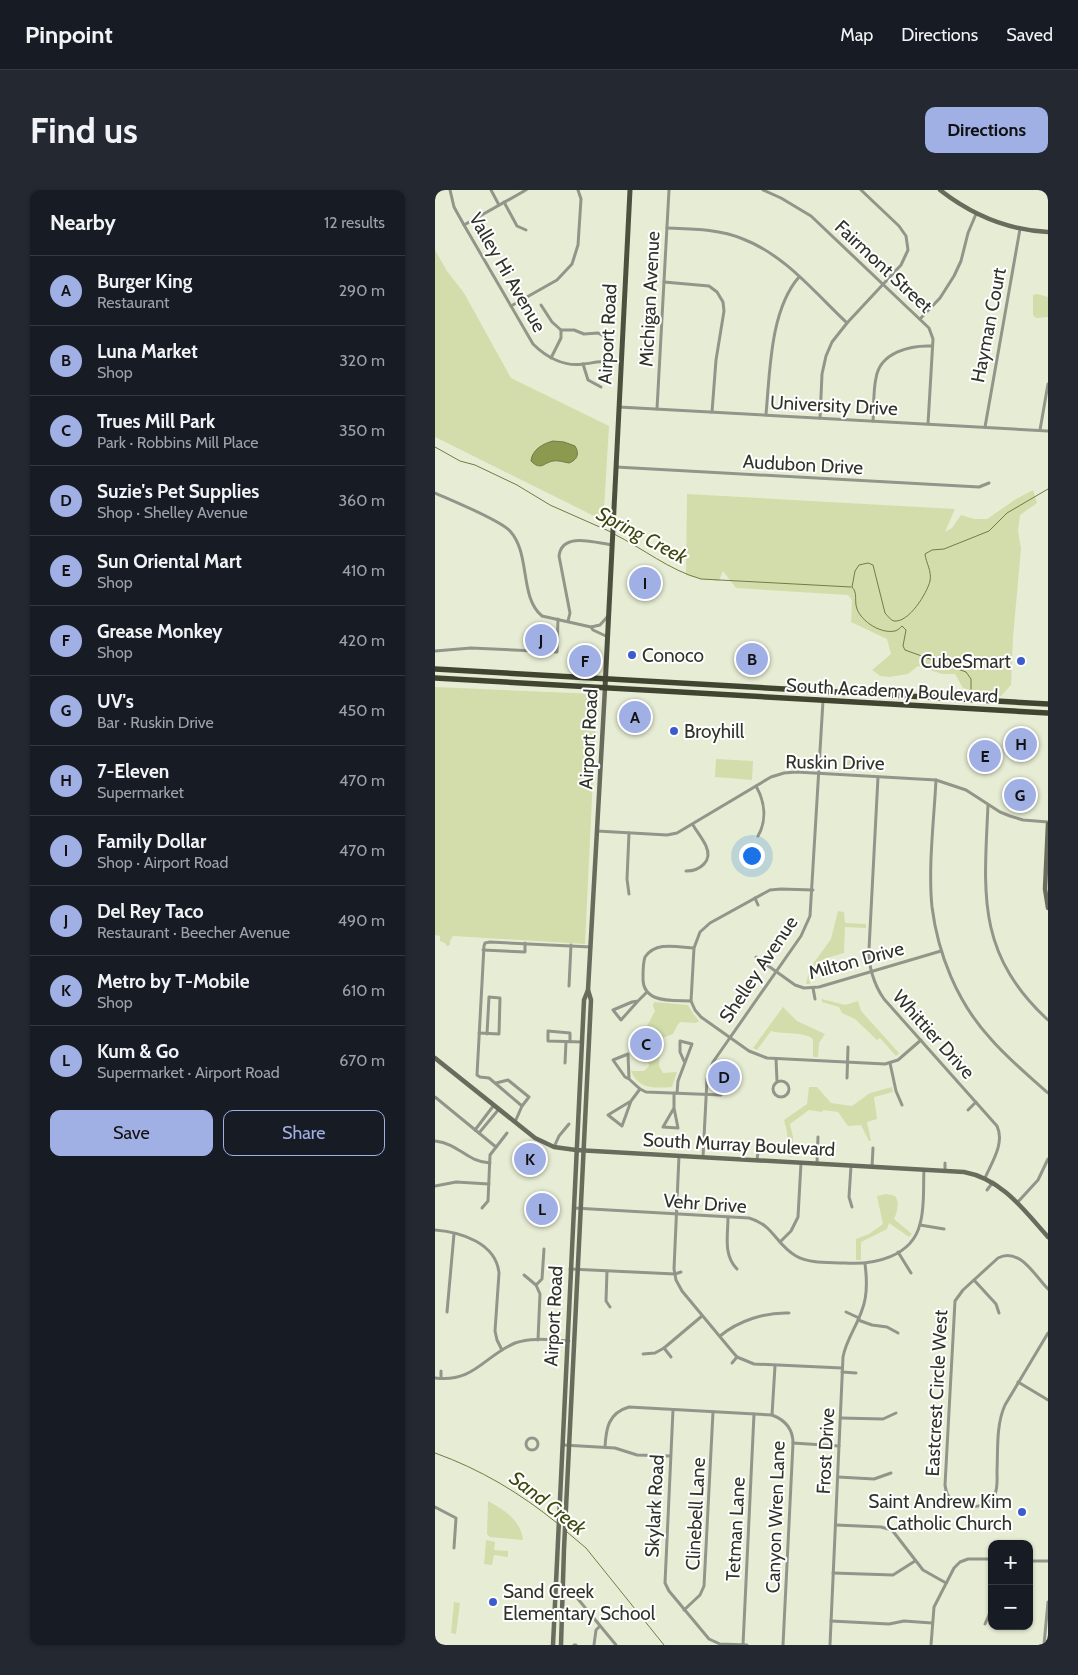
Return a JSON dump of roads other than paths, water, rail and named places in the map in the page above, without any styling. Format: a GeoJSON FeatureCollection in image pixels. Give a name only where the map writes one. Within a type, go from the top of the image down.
{"type":"FeatureCollection","features":[{"type":"Feature","properties":{"kind":"highway","name":"South Academy Boulevard"},"geometry":{"type":"LineString","coordinates":[[435,669],[1048,704]]}},
{"type":"Feature","properties":{"kind":"highway","name":"South Academy Boulevard"},"geometry":{"type":"LineString","coordinates":[[435,678],[1048,714]]}},
{"type":"Feature","properties":{"kind":"main road","name":"Airport Road"},"geometry":{"type":"LineString","coordinates":[[553,1645],[576,1150],[584,1000],[588,990],[591,947],[630,190]]}},
{"type":"Feature","properties":{"kind":"main road"},"geometry":{"type":"LineString","coordinates":[[940,190],[976,214],[1000,224],[1020,229],[1048,232]]}},
{"type":"Feature","properties":{"kind":"main road"},"geometry":{"type":"LineString","coordinates":[[1048,823],[1045,889],[1048,908]]}},
{"type":"Feature","properties":{"kind":"main road","name":"Airport Road"},"geometry":{"type":"LineString","coordinates":[[561,1645],[591,1000],[588,990]]}},
{"type":"Feature","properties":{"kind":"main road","name":"South Murray Boulevard"},"geometry":{"type":"LineString","coordinates":[[435,1058],[535,1138],[554,1147],[584,1151],[945,1170],[972,1174],[993,1182],[1017,1203],[1048,1237]]}},
{"type":"Feature","properties":{"kind":"street","name":"Valley Hi Avenue"},"geometry":{"type":"LineString","coordinates":[[450,190],[454,207],[533,344],[559,362],[583,364],[603,362]]}},
{"type":"Feature","properties":{"kind":"street"},"geometry":{"type":"LineString","coordinates":[[491,190],[499,205]]}},
{"type":"Feature","properties":{"kind":"street"},"geometry":{"type":"LineString","coordinates":[[464,225],[527,190]]}},
{"type":"Feature","properties":{"kind":"street"},"geometry":{"type":"LineString","coordinates":[[511,306],[557,280],[572,264],[578,245],[581,199],[578,190]]}},
{"type":"Feature","properties":{"kind":"street","name":"Michigan Avenue"},"geometry":{"type":"LineString","coordinates":[[657,409],[669,190]]}},
{"type":"Feature","properties":{"kind":"street","name":"Fairmont Street"},"geometry":{"type":"LineString","coordinates":[[763,190],[770,191],[811,216],[920,319],[931,332],[928,424]]}},
{"type":"Feature","properties":{"kind":"street"},"geometry":{"type":"LineString","coordinates":[[820,418],[822,374],[826,356],[832,342],[904,260],[908,250],[907,240],[899,226],[861,190]]}},
{"type":"Feature","properties":{"kind":"street"},"geometry":{"type":"LineString","coordinates":[[505,202],[517,226],[526,230]]}},
{"type":"Feature","properties":{"kind":"street"},"geometry":{"type":"LineString","coordinates":[[920,319],[940,298],[954,276],[961,261],[968,234],[976,214]]}},
{"type":"Feature","properties":{"kind":"street"},"geometry":{"type":"LineString","coordinates":[[667,228],[712,231],[743,238],[775,256],[847,323]]}},
{"type":"Feature","properties":{"kind":"street","name":"Hayman Court"},"geometry":{"type":"LineString","coordinates":[[985,427],[1020,229]]}},
{"type":"Feature","properties":{"kind":"street"},"geometry":{"type":"LineString","coordinates":[[766,414],[769,372],[779,320],[787,294],[799,277]]}},
{"type":"Feature","properties":{"kind":"street"},"geometry":{"type":"LineString","coordinates":[[664,282],[709,286],[717,292],[723,302],[725,311],[716,360],[712,412]]}},
{"type":"Feature","properties":{"kind":"street"},"geometry":{"type":"LineString","coordinates":[[541,305],[552,322],[561,330],[573,330],[584,334],[598,333],[609,339]]}},
{"type":"Feature","properties":{"kind":"street"},"geometry":{"type":"LineString","coordinates":[[551,358],[561,338],[561,330]]}},
{"type":"Feature","properties":{"kind":"street"},"geometry":{"type":"LineString","coordinates":[[873,421],[875,377],[883,363],[903,349],[922,345],[932,346]]}},
{"type":"Feature","properties":{"kind":"street"},"geometry":{"type":"LineString","coordinates":[[583,364],[588,380],[601,387]]}},
{"type":"Feature","properties":{"kind":"street"},"geometry":{"type":"LineString","coordinates":[[1040,430],[1048,384]]}},
{"type":"Feature","properties":{"kind":"street","name":"University Drive"},"geometry":{"type":"LineString","coordinates":[[619,407],[1048,431]]}},
{"type":"Feature","properties":{"kind":"street","name":"Audubon Drive"},"geometry":{"type":"LineString","coordinates":[[616,467],[979,487],[989,483]]}},
{"type":"Feature","properties":{"kind":"street"},"geometry":{"type":"LineString","coordinates":[[435,493],[509,530],[518,544],[521,553],[533,604],[542,616],[591,627],[593,630],[608,637]]}},
{"type":"Feature","properties":{"kind":"street"},"geometry":{"type":"LineString","coordinates":[[568,621],[570,614],[559,556],[561,548],[575,540],[612,545]]}},
{"type":"Feature","properties":{"kind":"street"},"geometry":{"type":"LineString","coordinates":[[591,627],[600,624],[609,616]]}},
{"type":"Feature","properties":{"kind":"street"},"geometry":{"type":"LineString","coordinates":[[435,651],[471,648],[557,652],[559,619]]}},
{"type":"Feature","properties":{"kind":"street","name":"Shelley Avenue"},"geometry":{"type":"LineString","coordinates":[[703,1157],[707,1079],[716,1056],[805,930],[811,910],[823,701]]}},
{"type":"Feature","properties":{"kind":"street","name":"Ruskin Drive"},"geometry":{"type":"LineString","coordinates":[[597,831],[673,834],[693,825],[771,777],[784,773],[820,773],[936,780],[966,790],[1000,812],[1017,818],[1048,823]]}},
{"type":"Feature","properties":{"kind":"street","name":"Whittier Drive"},"geometry":{"type":"LineString","coordinates":[[878,777],[868,956],[872,971],[881,994],[997,1126]]}},
{"type":"Feature","properties":{"kind":"street"},"geometry":{"type":"LineString","coordinates":[[936,780],[931,895],[941,951],[953,982],[981,1027],[1000,1049],[1048,1093]]}},
{"type":"Feature","properties":{"kind":"street"},"geometry":{"type":"LineString","coordinates":[[756,786],[763,801],[763,828],[758,836]]}},
{"type":"Feature","properties":{"kind":"street"},"geometry":{"type":"LineString","coordinates":[[988,804],[985,885],[992,935],[1003,963],[1011,977],[1027,1000],[1048,1020]]}},
{"type":"Feature","properties":{"kind":"street"},"geometry":{"type":"LineString","coordinates":[[685,871],[698,870],[705,863],[707,857],[706,846],[693,825]]}},
{"type":"Feature","properties":{"kind":"street"},"geometry":{"type":"LineString","coordinates":[[629,833],[627,879],[629,894]]}},
{"type":"Feature","properties":{"kind":"street"},"geometry":{"type":"LineString","coordinates":[[813,890],[775,889],[765,892],[704,927],[697,937],[694,948],[692,1006],[698,1014],[729,1037],[754,1053],[767,1058],[847,1063],[890,1063],[902,1058],[921,1040]]}},
{"type":"Feature","properties":{"kind":"street"},"geometry":{"type":"LineString","coordinates":[[755,898],[758,905]]}},
{"type":"Feature","properties":{"kind":"street"},"geometry":{"type":"LineString","coordinates":[[522,1106],[489,1078],[477,1075],[483,946],[488,942],[591,947]]}},
{"type":"Feature","properties":{"kind":"street"},"geometry":{"type":"LineString","coordinates":[[483,950],[525,952],[525,943]]}},
{"type":"Feature","properties":{"kind":"street"},"geometry":{"type":"LineString","coordinates":[[569,986],[571,945]]}},
{"type":"Feature","properties":{"kind":"street"},"geometry":{"type":"LineString","coordinates":[[691,1001],[658,999],[650,996],[643,980],[644,961],[648,954],[659,947],[694,948]]}},
{"type":"Feature","properties":{"kind":"street","name":"Milton Drive"},"geometry":{"type":"LineString","coordinates":[[756,957],[795,985],[813,988],[941,951]]}},
{"type":"Feature","properties":{"kind":"street"},"geometry":{"type":"LineString","coordinates":[[693,974],[700,975]]}},
{"type":"Feature","properties":{"kind":"street"},"geometry":{"type":"LineString","coordinates":[[813,988],[815,999]]}},
{"type":"Feature","properties":{"kind":"street"},"geometry":{"type":"LineString","coordinates":[[637,1001],[613,1010],[621,1020],[647,992]]}},
{"type":"Feature","properties":{"kind":"street"},"geometry":{"type":"LineString","coordinates":[[479,1033],[487,1034],[499,1034],[501,998],[489,997],[487,1034]]}},
{"type":"Feature","properties":{"kind":"street"},"geometry":{"type":"LineString","coordinates":[[565,1063],[568,1042],[570,1033],[548,1031],[548,1041],[568,1042],[582,1042]]}},
{"type":"Feature","properties":{"kind":"street"},"geometry":{"type":"LineString","coordinates":[[674,1108],[663,1127],[678,1128],[674,1108],[678,1081],[692,1044],[679,1041],[680,1052],[685,1061]]}},
{"type":"Feature","properties":{"kind":"street"},"geometry":{"type":"LineString","coordinates":[[847,1078],[848,1047]]}},
{"type":"Feature","properties":{"kind":"street"},"geometry":{"type":"LineString","coordinates":[[629,1079],[628,1054],[613,1060],[625,1077],[639,1089],[651,1093],[721,1095]]}},
{"type":"Feature","properties":{"kind":"street"},"geometry":{"type":"LineString","coordinates":[[776,1059],[777,1081],[773,1086],[774,1093],[781,1097],[787,1095],[790,1090],[789,1084],[785,1081],[777,1081]]}},
{"type":"Feature","properties":{"kind":"street"},"geometry":{"type":"LineString","coordinates":[[890,1063],[896,1091],[902,1105]]}},
{"type":"Feature","properties":{"kind":"street"},"geometry":{"type":"LineString","coordinates":[[495,1084],[508,1080],[529,1097],[522,1106],[515,1122]]}},
{"type":"Feature","properties":{"kind":"street"},"geometry":{"type":"LineString","coordinates":[[631,1101],[608,1115],[622,1126],[631,1101],[639,1089]]}},
{"type":"Feature","properties":{"kind":"street"},"geometry":{"type":"LineString","coordinates":[[435,1097],[496,1147]]}},
{"type":"Feature","properties":{"kind":"street"},"geometry":{"type":"LineString","coordinates":[[968,1110],[976,1102]]}},
{"type":"Feature","properties":{"kind":"street"},"geometry":{"type":"LineString","coordinates":[[475,1130],[494,1105]]}},
{"type":"Feature","properties":{"kind":"street"},"geometry":{"type":"LineString","coordinates":[[479,1133],[499,1109]]}},
{"type":"Feature","properties":{"kind":"street"},"geometry":{"type":"LineString","coordinates":[[484,1118],[488,1122]]}},
{"type":"Feature","properties":{"kind":"street"},"geometry":{"type":"LineString","coordinates":[[554,1147],[559,1136],[569,1124]]}},
{"type":"Feature","properties":{"kind":"street"},"geometry":{"type":"LineString","coordinates":[[985,1178],[999,1145],[1000,1134],[997,1126],[1002,1124]]}},
{"type":"Feature","properties":{"kind":"street"},"geometry":{"type":"LineString","coordinates":[[482,1208],[488,1201],[490,1155],[507,1133]]}},
{"type":"Feature","properties":{"kind":"street"},"geometry":{"type":"LineString","coordinates":[[817,1164],[818,1137]]}},
{"type":"Feature","properties":{"kind":"street"},"geometry":{"type":"LineString","coordinates":[[435,1141],[454,1146],[476,1161],[490,1163]]}},
{"type":"Feature","properties":{"kind":"street"},"geometry":{"type":"LineString","coordinates":[[757,1160],[759,1144]]}},
{"type":"Feature","properties":{"kind":"street"},"geometry":{"type":"LineString","coordinates":[[872,1167],[873,1148]]}},
{"type":"Feature","properties":{"kind":"street"},"geometry":{"type":"LineString","coordinates":[[679,1156],[675,1274],[679,1285],[702,1316],[737,1357],[753,1364],[843,1370],[856,1373]]}},
{"type":"Feature","properties":{"kind":"street"},"geometry":{"type":"LineString","coordinates":[[1017,1203],[1038,1180],[1048,1159]]}},
{"type":"Feature","properties":{"kind":"street"},"geometry":{"type":"LineString","coordinates":[[945,1162],[945,1170]]}},
{"type":"Feature","properties":{"kind":"street"},"geometry":{"type":"LineString","coordinates":[[780,1242],[791,1231],[798,1218],[801,1163]]}},
{"type":"Feature","properties":{"kind":"street"},"geometry":{"type":"LineString","coordinates":[[851,1166],[849,1197],[852,1207]]}},
{"type":"Feature","properties":{"kind":"street"},"geometry":{"type":"LineString","coordinates":[[924,1169],[920,1225],[944,1229]]}},
{"type":"Feature","properties":{"kind":"street"},"geometry":{"type":"LineString","coordinates":[[435,1186],[460,1182],[489,1184]]}},
{"type":"Feature","properties":{"kind":"street"},"geometry":{"type":"LineString","coordinates":[[987,1190],[993,1182]]}},
{"type":"Feature","properties":{"kind":"street","name":"Vehr Drive"},"geometry":{"type":"LineString","coordinates":[[573,1208],[749,1218],[761,1222],[796,1256],[808,1261],[865,1264],[881,1260],[898,1252],[911,1241],[920,1225]]}},
{"type":"Feature","properties":{"kind":"street"},"geometry":{"type":"LineString","coordinates":[[728,1217],[727,1249],[731,1263],[737,1269]]}},
{"type":"Feature","properties":{"kind":"street"},"geometry":{"type":"LineString","coordinates":[[435,1230],[454,1234],[482,1244],[490,1251],[497,1264],[499,1273],[495,1331],[502,1350]]}},
{"type":"Feature","properties":{"kind":"street"},"geometry":{"type":"LineString","coordinates":[[447,1312],[454,1234]]}},
{"type":"Feature","properties":{"kind":"street"},"geometry":{"type":"LineString","coordinates":[[536,1285],[542,1279],[543,1249]]}},
{"type":"Feature","properties":{"kind":"street"},"geometry":{"type":"LineString","coordinates":[[898,1252],[911,1273]]}},
{"type":"Feature","properties":{"kind":"street","name":"Eastcrest Circle West"},"geometry":{"type":"LineString","coordinates":[[1018,1382],[1005,1405],[1000,1421],[995,1493],[982,1506],[959,1505],[950,1499],[945,1485],[953,1307],[958,1296],[974,1280],[998,1258],[1009,1254],[1021,1259],[1048,1289]]}},
{"type":"Feature","properties":{"kind":"street","name":"Frost Drive"},"geometry":{"type":"LineString","coordinates":[[830,1645],[843,1370],[846,1346],[862,1310],[867,1291],[865,1264]]}},
{"type":"Feature","properties":{"kind":"street"},"geometry":{"type":"LineString","coordinates":[[570,1269],[675,1274],[681,1272]]}},
{"type":"Feature","properties":{"kind":"street"},"geometry":{"type":"LineString","coordinates":[[607,1271],[606,1301],[610,1307]]}},
{"type":"Feature","properties":{"kind":"street"},"geometry":{"type":"LineString","coordinates":[[525,1275],[536,1285],[540,1294],[538,1340]]}},
{"type":"Feature","properties":{"kind":"street"},"geometry":{"type":"LineString","coordinates":[[974,1280],[996,1304],[999,1313]]}},
{"type":"Feature","properties":{"kind":"street"},"geometry":{"type":"LineString","coordinates":[[846,1312],[872,1325],[887,1327],[898,1333]]}},
{"type":"Feature","properties":{"kind":"street"},"geometry":{"type":"LineString","coordinates":[[720,1336],[729,1328],[739,1323],[773,1314],[789,1313]]}},
{"type":"Feature","properties":{"kind":"street"},"geometry":{"type":"LineString","coordinates":[[643,1354],[655,1353],[664,1348],[702,1316]]}},
{"type":"Feature","properties":{"kind":"street"},"geometry":{"type":"LineString","coordinates":[[1048,1333],[1018,1382],[1048,1400]]}},
{"type":"Feature","properties":{"kind":"street"},"geometry":{"type":"LineString","coordinates":[[435,1378],[459,1377],[468,1374],[502,1350],[522,1341],[574,1341]]}},
{"type":"Feature","properties":{"kind":"street"},"geometry":{"type":"LineString","coordinates":[[664,1348],[671,1357]]}},
{"type":"Feature","properties":{"kind":"street"},"geometry":{"type":"LineString","coordinates":[[732,1363],[737,1357]]}},
{"type":"Feature","properties":{"kind":"street"},"geometry":{"type":"LineString","coordinates":[[772,1415],[775,1365]]}},
{"type":"Feature","properties":{"kind":"street"},"geometry":{"type":"LineString","coordinates":[[441,1371],[441,1378]]}},
{"type":"Feature","properties":{"kind":"street","name":"Canyon Wren Lane"},"geometry":{"type":"LineString","coordinates":[[605,1448],[606,1429],[613,1413],[629,1407],[772,1415],[787,1422],[792,1432],[793,1443],[783,1645]]}},
{"type":"Feature","properties":{"kind":"street","name":"Skylark Road"},"geometry":{"type":"LineString","coordinates":[[673,1410],[665,1578],[669,1591],[709,1639],[720,1644],[747,1645]]}},
{"type":"Feature","properties":{"kind":"street","name":"Clinebell Lane"},"geometry":{"type":"LineString","coordinates":[[684,1610],[700,1595],[705,1581],[713,1412]]}},
{"type":"Feature","properties":{"kind":"street"},"geometry":{"type":"LineString","coordinates":[[841,1418],[883,1419],[895,1413]]}},
{"type":"Feature","properties":{"kind":"street","name":"Tetman Lane"},"geometry":{"type":"LineString","coordinates":[[743,1645],[754,1414]]}},
{"type":"Feature","properties":{"kind":"street"},"geometry":{"type":"LineString","coordinates":[[533,1437],[538,1441],[538,1446],[535,1450],[529,1449],[526,1446],[529,1438],[533,1437]]}},
{"type":"Feature","properties":{"kind":"street"},"geometry":{"type":"LineString","coordinates":[[793,1443],[839,1446]]}},
{"type":"Feature","properties":{"kind":"street"},"geometry":{"type":"LineString","coordinates":[[563,1445],[620,1449],[637,1455],[670,1456]]}},
{"type":"Feature","properties":{"kind":"street"},"geometry":{"type":"LineString","coordinates":[[838,1477],[869,1479],[891,1473]]}},
{"type":"Feature","properties":{"kind":"street"},"geometry":{"type":"LineString","coordinates":[[945,1503],[950,1499]]}},
{"type":"Feature","properties":{"kind":"street"},"geometry":{"type":"LineString","coordinates":[[435,1507],[456,1518],[454,1548]]}},
{"type":"Feature","properties":{"kind":"street"},"geometry":{"type":"LineString","coordinates":[[836,1525],[888,1528],[895,1533],[926,1573],[946,1583]]}},
{"type":"Feature","properties":{"kind":"street"},"geometry":{"type":"LineString","coordinates":[[931,1645],[934,1607],[954,1568],[960,1562],[968,1559],[988,1559]]}},
{"type":"Feature","properties":{"kind":"street"},"geometry":{"type":"LineString","coordinates":[[833,1573],[893,1575],[915,1561]]}},
{"type":"Feature","properties":{"kind":"street"},"geometry":{"type":"LineString","coordinates":[[1033,1561],[1048,1562]]}},
{"type":"Feature","properties":{"kind":"street"},"geometry":{"type":"LineString","coordinates":[[578,1599],[616,1645]]}},
{"type":"Feature","properties":{"kind":"street"},"geometry":{"type":"LineString","coordinates":[[1044,1645],[1048,1602]]}},
{"type":"Feature","properties":{"kind":"street"},"geometry":{"type":"LineString","coordinates":[[985,1624],[988,1617]]}},
{"type":"Feature","properties":{"kind":"street"},"geometry":{"type":"LineString","coordinates":[[831,1621],[889,1624],[904,1621],[932,1623]]}},
{"type":"Feature","properties":{"kind":"street"},"geometry":{"type":"LineString","coordinates":[[594,1645],[596,1630],[600,1626]]}},
{"type":"Feature","properties":{"kind":"waterway","name":"Spring Creek"},"geometry":{"type":"LineString","coordinates":[[435,447],[460,461],[475,465],[517,485],[550,505],[611,532]]}},
{"type":"Feature","properties":{"kind":"waterway"},"geometry":{"type":"LineString","coordinates":[[971,693],[971,679],[966,672],[905,650],[903,646],[906,630],[902,626],[895,631],[884,631],[873,626],[859,614],[855,592],[852,587],[855,571],[859,565],[868,563],[873,565],[885,613],[894,621],[900,620],[917,606],[930,581],[925,554],[932,550],[944,549],[989,531],[1007,513],[1048,489]]}},
{"type":"Feature","properties":{"kind":"waterway","name":"Spring Creek"},"geometry":{"type":"LineString","coordinates":[[614,534],[667,565],[701,579],[851,587]]}},
{"type":"Feature","properties":{"kind":"waterway","name":"Sand Creek"},"geometry":{"type":"LineString","coordinates":[[435,1453],[484,1474],[529,1502],[557,1523]]}},
{"type":"Feature","properties":{"kind":"waterway","name":"Sand Creek"},"geometry":{"type":"LineString","coordinates":[[567,1532],[586,1548],[664,1645]]}},
{"type":"Feature","properties":{"kind":"place","name":"Family Dollar"},"geometry":{"type":"Point","coordinates":[645,583]}},
{"type":"Feature","properties":{"kind":"place","name":"Del Rey Taco"},"geometry":{"type":"Point","coordinates":[541,640]}},
{"type":"Feature","properties":{"kind":"place","name":"Conoco"},"geometry":{"type":"Point","coordinates":[632,655]}},
{"type":"Feature","properties":{"kind":"place","name":"Luna Market"},"geometry":{"type":"Point","coordinates":[752,659]}},
{"type":"Feature","properties":{"kind":"place","name":"Grease Monkey"},"geometry":{"type":"Point","coordinates":[585,661]}},
{"type":"Feature","properties":{"kind":"place","name":"CubeSmart"},"geometry":{"type":"Point","coordinates":[1021,661]}},
{"type":"Feature","properties":{"kind":"place","name":"Burger King"},"geometry":{"type":"Point","coordinates":[635,717]}},
{"type":"Feature","properties":{"kind":"place","name":"Broyhill"},"geometry":{"type":"Point","coordinates":[674,731]}},
{"type":"Feature","properties":{"kind":"place","name":"7-Eleven"},"geometry":{"type":"Point","coordinates":[1021,744]}},
{"type":"Feature","properties":{"kind":"place","name":"Sun Oriental Mart"},"geometry":{"type":"Point","coordinates":[985,756]}},
{"type":"Feature","properties":{"kind":"place","name":"UV's"},"geometry":{"type":"Point","coordinates":[1020,795]}},
{"type":"Feature","properties":{"kind":"place","name":"Trues Mill Park"},"geometry":{"type":"Point","coordinates":[646,1044]}},
{"type":"Feature","properties":{"kind":"place","name":"Suzie's Pet Supplies"},"geometry":{"type":"Point","coordinates":[724,1077]}},
{"type":"Feature","properties":{"kind":"place","name":"Metro by T-Mobile"},"geometry":{"type":"Point","coordinates":[530,1159]}},
{"type":"Feature","properties":{"kind":"place","name":"Kum & Go"},"geometry":{"type":"Point","coordinates":[542,1209]}},
{"type":"Feature","properties":{"kind":"place","name":"Saint Andrew Kim Catholic Church"},"geometry":{"type":"Point","coordinates":[1022,1512]}},
{"type":"Feature","properties":{"kind":"place","name":"Sand Creek Elementary School"},"geometry":{"type":"Point","coordinates":[493,1602]}}]}
